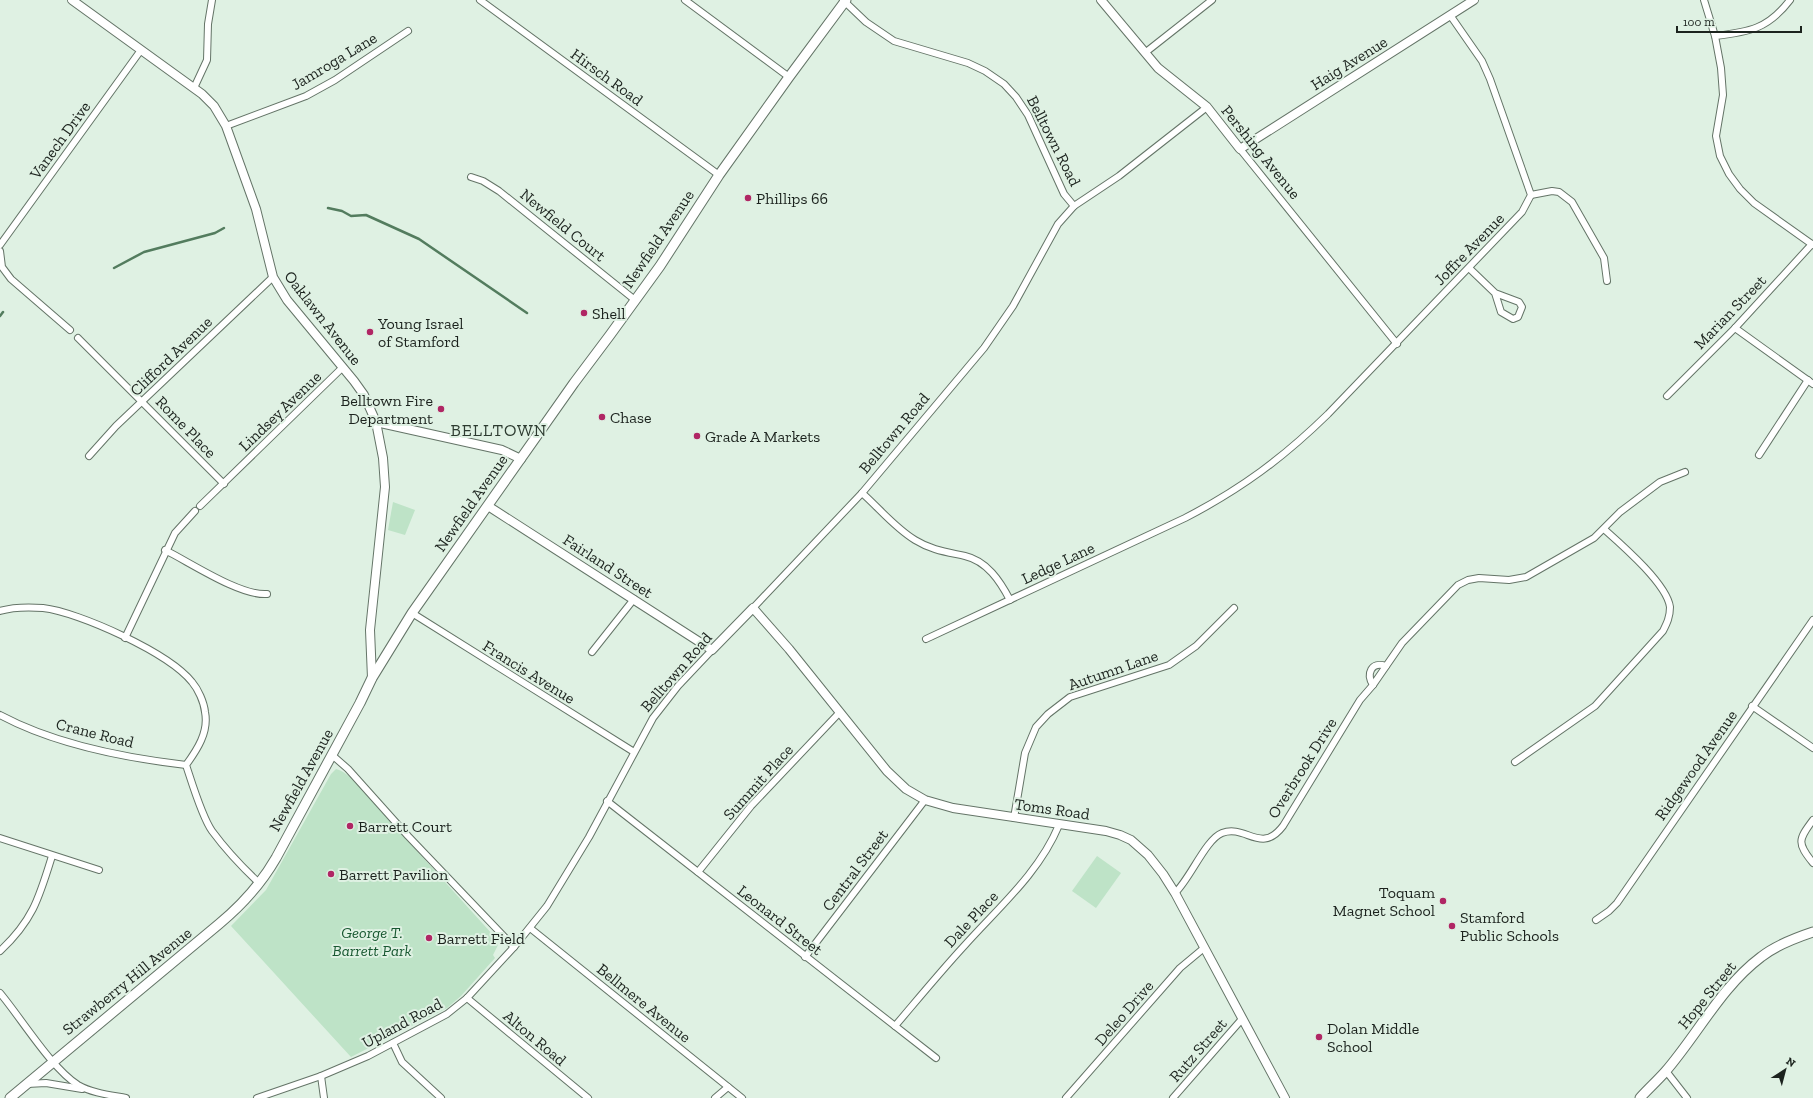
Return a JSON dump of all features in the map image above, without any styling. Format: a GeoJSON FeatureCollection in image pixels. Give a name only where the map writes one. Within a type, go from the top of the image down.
{"type":"FeatureCollection","features":[{"type":"Feature","properties":{"kind":"main road","name":"Newfield Avenue"},"geometry":{"type":"LineString","coordinates":[[259,883],[276,858],[372,678],[412,613],[574,383],[635,300],[719,175],[844,1]]}},
{"type":"Feature","properties":{"kind":"main road","name":"Strawberry Hill Avenue"},"geometry":{"type":"LineString","coordinates":[[10,1098],[219,924],[238,907],[259,883]]}},
{"type":"Feature","properties":{"kind":"main road","name":"Hope Street"},"geometry":{"type":"LineString","coordinates":[[1640,1098],[1666,1071],[1724,994],[1752,964],[1774,948],[1795,938],[1813,932]]}},
{"type":"Feature","properties":{"kind":"street","name":"Oaklawn Avenue"},"geometry":{"type":"LineString","coordinates":[[72,0],[194,88],[214,106],[226,126],[256,209],[272,276],[287,300],[364,395],[376,422],[383,458],[385,487],[370,630],[372,678]]}},
{"type":"Feature","properties":{"kind":"street"},"geometry":{"type":"LineString","coordinates":[[194,88],[207,60],[208,24],[212,0]]}},
{"type":"Feature","properties":{"kind":"street","name":"Hirsch Road"},"geometry":{"type":"LineString","coordinates":[[480,0],[719,175]]}},
{"type":"Feature","properties":{"kind":"street"},"geometry":{"type":"LineString","coordinates":[[685,0],[789,77]]}},
{"type":"Feature","properties":{"kind":"street"},"geometry":{"type":"LineString","coordinates":[[1101,0],[1158,68],[1207,106]]}},
{"type":"Feature","properties":{"kind":"street"},"geometry":{"type":"LineString","coordinates":[[1146,52],[1212,0]]}},
{"type":"Feature","properties":{"kind":"street","name":"Haig Avenue"},"geometry":{"type":"LineString","coordinates":[[1240,149],[1474,0]]}},
{"type":"Feature","properties":{"kind":"street"},"geometry":{"type":"LineString","coordinates":[[1704,0],[1721,68],[1723,95],[1716,136],[1720,156],[1729,174],[1740,189],[1754,203],[1812,244]]}},
{"type":"Feature","properties":{"kind":"street"},"geometry":{"type":"LineString","coordinates":[[1714,36],[1745,33],[1767,24],[1790,0]]}},
{"type":"Feature","properties":{"kind":"street","name":"Belltown Road"},"geometry":{"type":"LineString","coordinates":[[530,928],[569,872],[634,752],[662,706],[712,650],[862,493],[995,333],[1013,306],[1058,224],[1074,206],[1064,194],[1025,110],[1004,84],[985,71],[968,63],[894,41],[866,22],[844,1]]}},
{"type":"Feature","properties":{"kind":"street"},"geometry":{"type":"LineString","coordinates":[[1450,15],[1482,61],[1490,79],[1531,195],[1552,191],[1559,192],[1572,202],[1604,258],[1607,282]]}},
{"type":"Feature","properties":{"kind":"street","name":"Jamroga Lane"},"geometry":{"type":"LineString","coordinates":[[226,126],[306,96],[335,80],[408,31]]}},
{"type":"Feature","properties":{"kind":"street","name":"Vanech Drive"},"geometry":{"type":"LineString","coordinates":[[0,245],[141,50]]}},
{"type":"Feature","properties":{"kind":"street","name":"Pershing Avenue"},"geometry":{"type":"LineString","coordinates":[[1074,206],[1119,176],[1207,106],[1397,344]]}},
{"type":"Feature","properties":{"kind":"street","name":"Newfield Court"},"geometry":{"type":"LineString","coordinates":[[471,177],[483,181],[499,191],[635,300]]}},
{"type":"Feature","properties":{"kind":"street","name":"Joffre Avenue"},"geometry":{"type":"LineString","coordinates":[[1280,457],[1303,439],[1397,344],[1522,212],[1531,195]]}},
{"type":"Feature","properties":{"kind":"street","name":"Marian Street"},"geometry":{"type":"LineString","coordinates":[[1666,396],[1735,328],[1812,244]]}},
{"type":"Feature","properties":{"kind":"street"},"geometry":{"type":"LineString","coordinates":[[0,251],[2,267],[11,279],[70,330]]}},
{"type":"Feature","properties":{"kind":"street"},"geometry":{"type":"LineString","coordinates":[[1469,268],[1495,293],[1519,302],[1522,307],[1518,317],[1513,319],[1501,312],[1495,293]]}},
{"type":"Feature","properties":{"kind":"street","name":"Clifford Avenue"},"geometry":{"type":"LineString","coordinates":[[89,456],[143,401],[272,276]]}},
{"type":"Feature","properties":{"kind":"street"},"geometry":{"type":"LineString","coordinates":[[1735,328],[1810,382],[1759,455]]}},
{"type":"Feature","properties":{"kind":"street","name":"Rome Place"},"geometry":{"type":"LineString","coordinates":[[78,338],[143,401],[224,484]]}},
{"type":"Feature","properties":{"kind":"street","name":"Lindsey Avenue"},"geometry":{"type":"LineString","coordinates":[[200,506],[343,368]]}},
{"type":"Feature","properties":{"kind":"street"},"geometry":{"type":"LineString","coordinates":[[376,422],[502,450],[521,459]]}},
{"type":"Feature","properties":{"kind":"street","name":"Ledge Lane"},"geometry":{"type":"LineString","coordinates":[[862,493],[914,540],[935,550],[966,556],[986,567],[1000,580],[1010,600],[1224,498],[1251,480],[1280,457]]}},
{"type":"Feature","properties":{"kind":"street","name":"Overbrook Drive"},"geometry":{"type":"LineString","coordinates":[[1175,893],[1186,882],[1215,836],[1228,831],[1265,839],[1275,835],[1283,826],[1360,700],[1373,685],[1407,638],[1458,585],[1468,580],[1479,578],[1508,580],[1526,577],[1582,546],[1604,529],[1620,512],[1660,482],[1685,472]]}},
{"type":"Feature","properties":{"kind":"street","name":"Fairland Street"},"geometry":{"type":"LineString","coordinates":[[488,506],[712,650]]}},
{"type":"Feature","properties":{"kind":"street"},"geometry":{"type":"LineString","coordinates":[[125,638],[165,550],[180,525],[195,511]]}},
{"type":"Feature","properties":{"kind":"street"},"geometry":{"type":"LineString","coordinates":[[1515,762],[1547,741],[1601,701],[1663,631],[1667,623],[1670,615],[1670,606],[1663,589],[1604,529]]}},
{"type":"Feature","properties":{"kind":"street"},"geometry":{"type":"LineString","coordinates":[[165,550],[238,588],[257,594],[267,594]]}},
{"type":"Feature","properties":{"kind":"street"},"geometry":{"type":"LineString","coordinates":[[592,652],[634,599]]}},
{"type":"Feature","properties":{"kind":"street"},"geometry":{"type":"LineString","coordinates":[[926,639],[1010,600]]}},
{"type":"Feature","properties":{"kind":"street"},"geometry":{"type":"LineString","coordinates":[[0,611],[43,608],[78,617],[125,638],[174,666],[192,682],[197,690],[205,711],[205,730],[199,746],[186,765],[211,830],[240,865],[259,883]]}},
{"type":"Feature","properties":{"kind":"street","name":"Toms Road"},"geometry":{"type":"LineString","coordinates":[[753,608],[789,648],[897,781],[925,800],[953,808],[1058,825],[1106,830],[1131,840],[1148,855],[1163,874],[1175,893],[1285,1098]]}},
{"type":"Feature","properties":{"kind":"street","name":"Autumn Lane"},"geometry":{"type":"LineString","coordinates":[[1014,818],[1025,753],[1036,728],[1048,714],[1070,697],[1169,665],[1196,646],[1234,608]]}},
{"type":"Feature","properties":{"kind":"street","name":"Francis Avenue"},"geometry":{"type":"LineString","coordinates":[[412,613],[634,752]]}},
{"type":"Feature","properties":{"kind":"street","name":"Ridgewood Avenue"},"geometry":{"type":"LineString","coordinates":[[1596,920],[1617,903],[1813,620]]}},
{"type":"Feature","properties":{"kind":"street"},"geometry":{"type":"LineString","coordinates":[[1373,685],[1369,678],[1369,672],[1373,666],[1386,666]]}},
{"type":"Feature","properties":{"kind":"street"},"geometry":{"type":"LineString","coordinates":[[1752,706],[1813,748]]}},
{"type":"Feature","properties":{"kind":"street","name":"Summit Place"},"geometry":{"type":"LineString","coordinates":[[698,872],[751,806],[840,712]]}},
{"type":"Feature","properties":{"kind":"street","name":"Crane Road"},"geometry":{"type":"LineString","coordinates":[[0,715],[32,729],[65,740],[137,757],[186,765]]}},
{"type":"Feature","properties":{"kind":"street"},"geometry":{"type":"LineString","coordinates":[[332,755],[348,769],[408,836],[514,947]]}},
{"type":"Feature","properties":{"kind":"street","name":"Central Street"},"geometry":{"type":"LineString","coordinates":[[805,957],[925,800]]}},
{"type":"Feature","properties":{"kind":"street","name":"Leonard Street"},"geometry":{"type":"LineString","coordinates":[[607,801],[936,1058]]}},
{"type":"Feature","properties":{"kind":"street"},"geometry":{"type":"LineString","coordinates":[[1813,820],[1803,833],[1801,842],[1803,850],[1813,863]]}},
{"type":"Feature","properties":{"kind":"street","name":"Dale Place"},"geometry":{"type":"LineString","coordinates":[[895,1026],[930,983],[1034,870],[1058,825]]}},
{"type":"Feature","properties":{"kind":"street"},"geometry":{"type":"LineString","coordinates":[[0,838],[98,870]]}},
{"type":"Feature","properties":{"kind":"street"},"geometry":{"type":"LineString","coordinates":[[0,951],[20,931],[31,915],[42,891],[52,856]]}},
{"type":"Feature","properties":{"kind":"street","name":"Upland Road"},"geometry":{"type":"LineString","coordinates":[[257,1098],[321,1076],[393,1043],[447,1014],[467,998],[530,928]]}},
{"type":"Feature","properties":{"kind":"street","name":"Bellmere Avenue"},"geometry":{"type":"LineString","coordinates":[[530,928],[742,1098]]}},
{"type":"Feature","properties":{"kind":"street","name":"Deleo Drive"},"geometry":{"type":"LineString","coordinates":[[1066,1098],[1180,968],[1204,948]]}},
{"type":"Feature","properties":{"kind":"street"},"geometry":{"type":"LineString","coordinates":[[0,994],[53,1062],[78,1085],[94,1091]]}},
{"type":"Feature","properties":{"kind":"street","name":"Alton Road"},"geometry":{"type":"LineString","coordinates":[[467,998],[588,1098]]}},
{"type":"Feature","properties":{"kind":"street","name":"Rutz Street"},"geometry":{"type":"LineString","coordinates":[[1172,1098],[1242,1019]]}},
{"type":"Feature","properties":{"kind":"street"},"geometry":{"type":"LineString","coordinates":[[393,1043],[402,1062],[441,1098]]}},
{"type":"Feature","properties":{"kind":"street"},"geometry":{"type":"LineString","coordinates":[[1666,1071],[1687,1098]]}},
{"type":"Feature","properties":{"kind":"street"},"geometry":{"type":"LineString","coordinates":[[321,1076],[324,1098]]}},
{"type":"Feature","properties":{"kind":"street"},"geometry":{"type":"LineString","coordinates":[[26,1084],[46,1083],[126,1098]]}},
{"type":"Feature","properties":{"kind":"street"},"geometry":{"type":"LineString","coordinates":[[715,1098],[728,1088]]}},
{"type":"Feature","properties":{"kind":"green space"},"geometry":{"type":"Polygon","coordinates":[[[393,502],[415,510],[405,535],[388,530],[393,502]]]}},
{"type":"Feature","properties":{"kind":"green space","name":"George T. Barrett Park"},"geometry":{"type":"Polygon","coordinates":[[[336,769],[354,781],[493,935],[492,937],[498,945],[493,955],[495,958],[461,996],[447,1008],[351,1057],[231,926],[266,890],[331,774],[336,769]]]}},
{"type":"Feature","properties":{"kind":"green space"},"geometry":{"type":"Polygon","coordinates":[[[1097,856],[1121,873],[1096,908],[1072,891],[1097,856]]]}},
{"type":"Feature","properties":{"kind":"waterway"},"geometry":{"type":"LineString","coordinates":[[328,208],[342,211],[351,216],[366,215],[419,239],[527,313]]}},
{"type":"Feature","properties":{"kind":"waterway"},"geometry":{"type":"LineString","coordinates":[[114,268],[144,252],[215,233],[224,228]]}},
{"type":"Feature","properties":{"kind":"waterway"},"geometry":{"type":"LineString","coordinates":[[0,316],[3,312]]}},
{"type":"Feature","properties":{"kind":"place","name":"Phillips 66"},"geometry":{"type":"Point","coordinates":[748,198]}},
{"type":"Feature","properties":{"kind":"place","name":"Shell"},"geometry":{"type":"Point","coordinates":[584,313]}},
{"type":"Feature","properties":{"kind":"place","name":"Young Israel of Stamford"},"geometry":{"type":"Point","coordinates":[370,332]}},
{"type":"Feature","properties":{"kind":"place","name":"Belltown Fire Department"},"geometry":{"type":"Point","coordinates":[441,409]}},
{"type":"Feature","properties":{"kind":"place","name":"Chase"},"geometry":{"type":"Point","coordinates":[602,417]}},
{"type":"Feature","properties":{"kind":"place","name":"Grade A Markets"},"geometry":{"type":"Point","coordinates":[697,436]}},
{"type":"Feature","properties":{"kind":"place","name":"Barrett Court"},"geometry":{"type":"Point","coordinates":[350,826]}},
{"type":"Feature","properties":{"kind":"place","name":"Barrett Pavilion"},"geometry":{"type":"Point","coordinates":[331,874]}},
{"type":"Feature","properties":{"kind":"place","name":"Toquam Magnet School"},"geometry":{"type":"Point","coordinates":[1443,901]}},
{"type":"Feature","properties":{"kind":"place","name":"Stamford Public Schools"},"geometry":{"type":"Point","coordinates":[1452,926]}},
{"type":"Feature","properties":{"kind":"place","name":"Barrett Field"},"geometry":{"type":"Point","coordinates":[429,938]}},
{"type":"Feature","properties":{"kind":"place","name":"Dolan Middle School"},"geometry":{"type":"Point","coordinates":[1319,1037]}},
{"type":"Feature","properties":{"kind":"district","name":"BELLTOWN"},"geometry":{"type":"Point","coordinates":[499,430]}}]}
